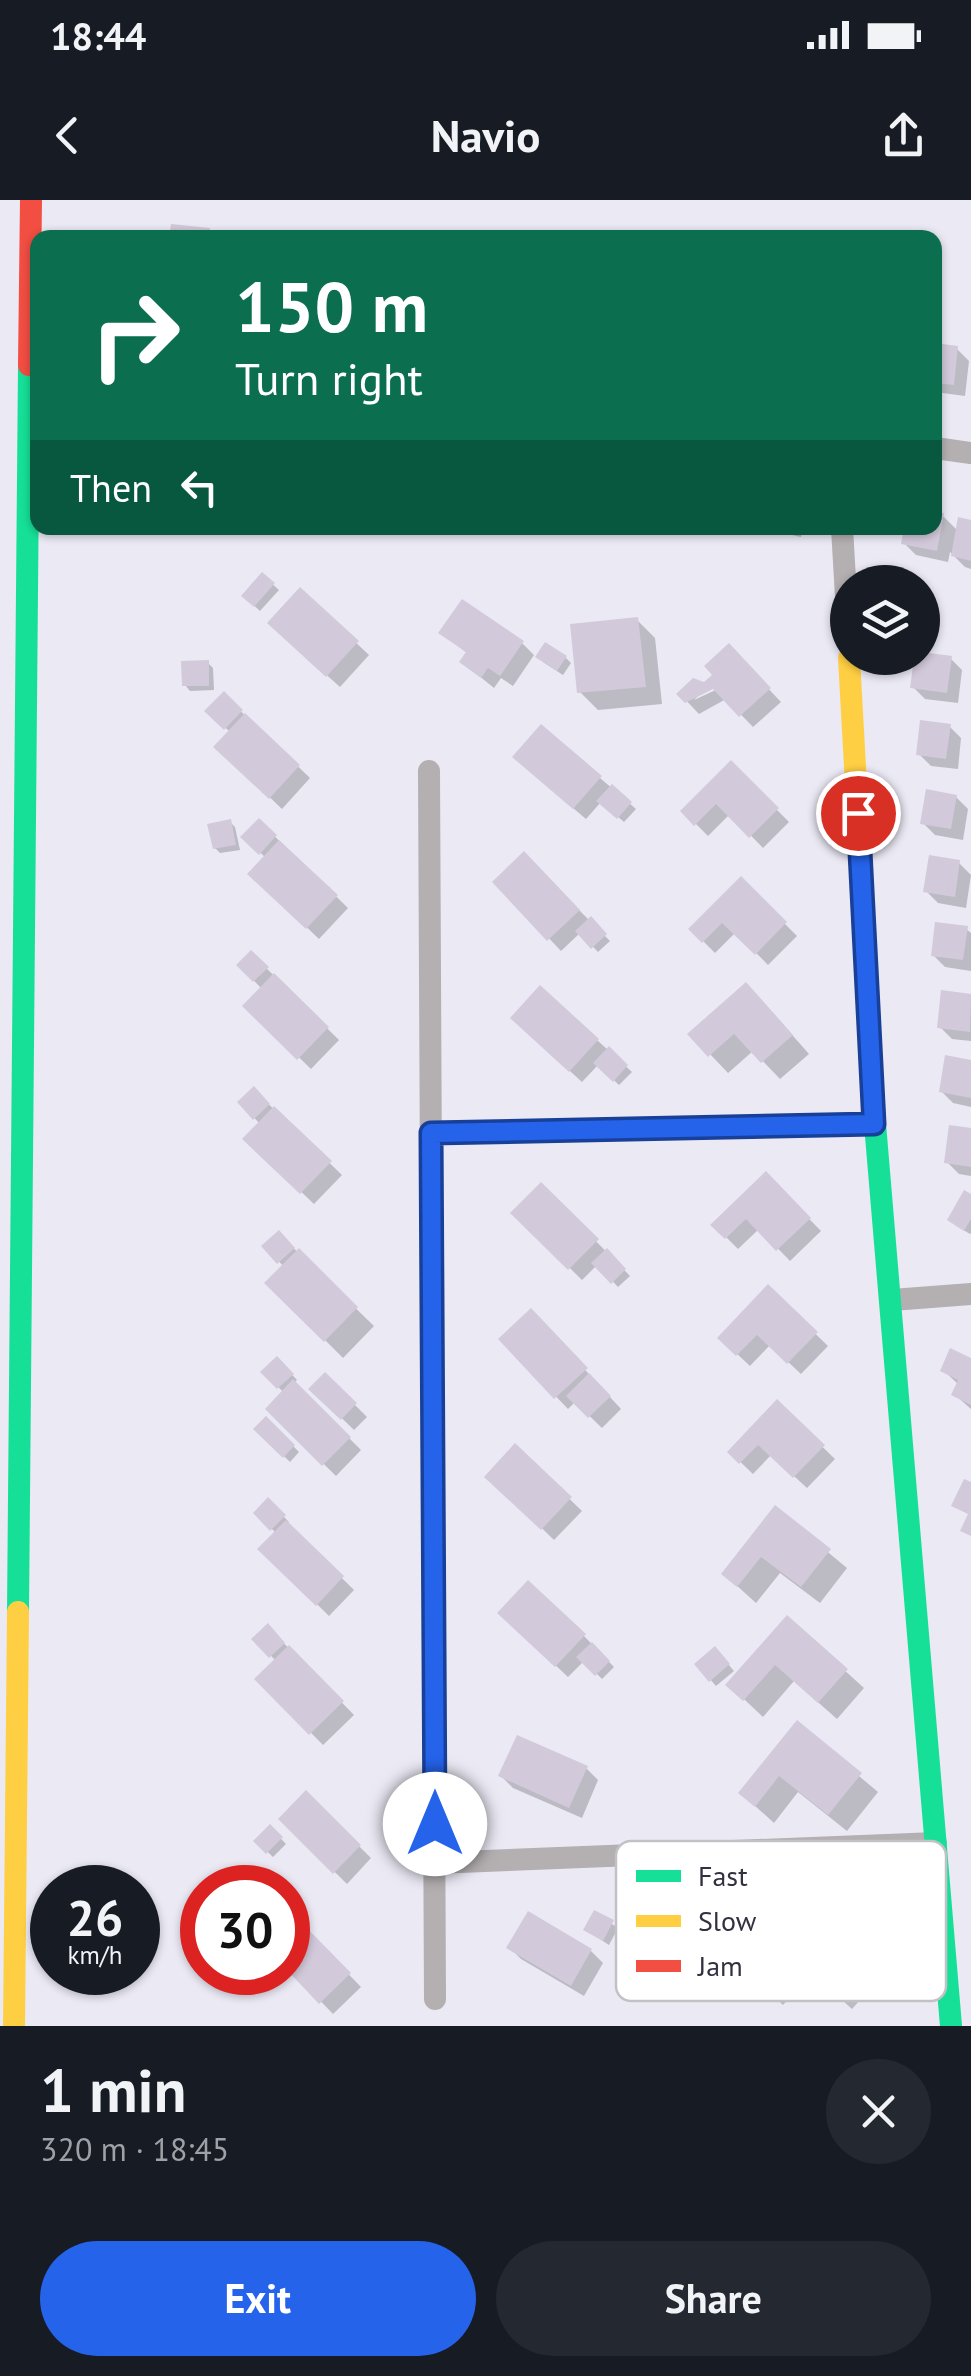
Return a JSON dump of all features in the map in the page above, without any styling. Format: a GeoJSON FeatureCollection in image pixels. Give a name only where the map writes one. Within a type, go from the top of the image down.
{"type":"FeatureCollection","features":[{"type":"Feature","properties":{"kind":"main road"},"geometry":{"type":"LineString","coordinates":[[30,230],[31,200]]}},
{"type":"Feature","properties":{"kind":"main road"},"geometry":{"type":"LineString","coordinates":[[14,2026],[11,1031],[30,242]]}},
{"type":"Feature","properties":{"kind":"main road"},"geometry":{"type":"LineString","coordinates":[[850,675],[874,1124],[936,1841]]}},
{"type":"Feature","properties":{"kind":"main road"},"geometry":{"type":"LineString","coordinates":[[946,1965],[951,2026]]}},
{"type":"Feature","properties":{"kind":"street"},"geometry":{"type":"LineString","coordinates":[[942,449],[971,452]]}},
{"type":"Feature","properties":{"kind":"street"},"geometry":{"type":"LineString","coordinates":[[842,535],[844,565]]}},
{"type":"Feature","properties":{"kind":"street"},"geometry":{"type":"LineString","coordinates":[[429,771],[435,1998]]}},
{"type":"Feature","properties":{"kind":"street"},"geometry":{"type":"LineString","coordinates":[[431,1133],[874,1124]]}},
{"type":"Feature","properties":{"kind":"street"},"geometry":{"type":"LineString","coordinates":[[892,1300],[971,1294]]}},
{"type":"Feature","properties":{"kind":"street"},"geometry":{"type":"LineString","coordinates":[[436,1863],[616,1856]]}},
{"type":"Feature","properties":{"kind":"building"},"geometry":{"type":"Polygon","coordinates":[[[171,224],[210,228],[210,230],[170,230],[171,224]]]}},
{"type":"Feature","properties":{"kind":"building"},"geometry":{"type":"Polygon","coordinates":[[[942,344],[958,346],[954,385],[942,384],[942,344]]]}},
{"type":"Feature","properties":{"kind":"building"},"geometry":{"type":"Polygon","coordinates":[[[958,517],[971,520],[971,561],[951,556],[958,517]]]}},
{"type":"Feature","properties":{"kind":"building"},"geometry":{"type":"Polygon","coordinates":[[[903,535],[940,535],[937,551],[901,544],[903,535]]]}},
{"type":"Feature","properties":{"kind":"building"},"geometry":{"type":"Polygon","coordinates":[[[262,572],[275,583],[254,607],[241,596],[262,572]]]}},
{"type":"Feature","properties":{"kind":"building"},"geometry":{"type":"Polygon","coordinates":[[[300,587],[359,641],[326,677],[267,623],[300,587]]]}},
{"type":"Feature","properties":{"kind":"building"},"geometry":{"type":"Polygon","coordinates":[[[462,599],[524,641],[500,676],[488,668],[481,678],[459,662],[466,652],[438,633],[462,599]]]}},
{"type":"Feature","properties":{"kind":"building"},"geometry":{"type":"Polygon","coordinates":[[[638,617],[646,687],[577,693],[570,624],[638,617]]]}},
{"type":"Feature","properties":{"kind":"building"},"geometry":{"type":"Polygon","coordinates":[[[545,642],[567,656],[557,671],[535,657],[545,642]]]}},
{"type":"Feature","properties":{"kind":"building"},"geometry":{"type":"Polygon","coordinates":[[[729,643],[771,688],[739,717],[713,689],[685,703],[676,694],[693,678],[704,682],[712,675],[704,666],[729,643]]]}},
{"type":"Feature","properties":{"kind":"building"},"geometry":{"type":"Polygon","coordinates":[[[940,654],[952,656],[947,693],[910,688],[912,675],[940,675],[940,654]]]}},
{"type":"Feature","properties":{"kind":"building"},"geometry":{"type":"Polygon","coordinates":[[[209,660],[209,686],[182,686],[181,661],[209,660]]]}},
{"type":"Feature","properties":{"kind":"building"},"geometry":{"type":"Polygon","coordinates":[[[224,691],[243,710],[224,730],[204,711],[224,691]]]}},
{"type":"Feature","properties":{"kind":"building"},"geometry":{"type":"Polygon","coordinates":[[[245,713],[300,765],[269,799],[213,747],[245,713]]]}},
{"type":"Feature","properties":{"kind":"building"},"geometry":{"type":"Polygon","coordinates":[[[920,720],[951,724],[946,759],[916,755],[920,720]]]}},
{"type":"Feature","properties":{"kind":"building"},"geometry":{"type":"Polygon","coordinates":[[[541,724],[602,776],[573,809],[512,757],[541,724]]]}},
{"type":"Feature","properties":{"kind":"building"},"geometry":{"type":"Polygon","coordinates":[[[731,760],[779,808],[749,838],[716,804],[694,826],[680,811],[731,760]]]}},
{"type":"Feature","properties":{"kind":"building"},"geometry":{"type":"Polygon","coordinates":[[[612,784],[632,802],[617,819],[596,801],[612,784]]]}},
{"type":"Feature","properties":{"kind":"building"},"geometry":{"type":"Polygon","coordinates":[[[926,789],[957,795],[951,829],[920,824],[926,789]]]}},
{"type":"Feature","properties":{"kind":"building"},"geometry":{"type":"Polygon","coordinates":[[[259,818],[277,835],[259,855],[240,837],[259,818]]]}},
{"type":"Feature","properties":{"kind":"building"},"geometry":{"type":"Polygon","coordinates":[[[231,819],[236,845],[213,849],[207,824],[231,819]]]}},
{"type":"Feature","properties":{"kind":"building"},"geometry":{"type":"Polygon","coordinates":[[[279,840],[338,895],[306,929],[247,874],[279,840]]]}},
{"type":"Feature","properties":{"kind":"building"},"geometry":{"type":"Polygon","coordinates":[[[524,851],[580,910],[547,941],[492,882],[524,851]]]}},
{"type":"Feature","properties":{"kind":"building"},"geometry":{"type":"Polygon","coordinates":[[[929,855],[960,860],[955,897],[923,892],[929,855]]]}},
{"type":"Feature","properties":{"kind":"building"},"geometry":{"type":"Polygon","coordinates":[[[741,876],[787,922],[755,955],[722,923],[702,943],[688,929],[741,876]]]}},
{"type":"Feature","properties":{"kind":"building"},"geometry":{"type":"Polygon","coordinates":[[[591,916],[607,934],[591,949],[575,931],[591,916]]]}},
{"type":"Feature","properties":{"kind":"building"},"geometry":{"type":"Polygon","coordinates":[[[935,922],[968,926],[963,960],[931,956],[935,922]]]}},
{"type":"Feature","properties":{"kind":"building"},"geometry":{"type":"Polygon","coordinates":[[[251,950],[269,967],[253,982],[236,965],[251,950]]]}},
{"type":"Feature","properties":{"kind":"building"},"geometry":{"type":"Polygon","coordinates":[[[274,973],[329,1027],[297,1060],[242,1006],[274,973]]]}},
{"type":"Feature","properties":{"kind":"building"},"geometry":{"type":"Polygon","coordinates":[[[746,982],[793,1035],[761,1063],[734,1034],[708,1057],[687,1034],[746,982]]]}},
{"type":"Feature","properties":{"kind":"building"},"geometry":{"type":"Polygon","coordinates":[[[540,985],[599,1039],[569,1072],[510,1018],[540,985]]]}},
{"type":"Feature","properties":{"kind":"building"},"geometry":{"type":"Polygon","coordinates":[[[941,990],[971,994],[970,1032],[937,1028],[941,990]]]}},
{"type":"Feature","properties":{"kind":"building"},"geometry":{"type":"Polygon","coordinates":[[[609,1046],[628,1065],[613,1082],[593,1063],[609,1046]]]}},
{"type":"Feature","properties":{"kind":"building"},"geometry":{"type":"Polygon","coordinates":[[[945,1055],[971,1060],[971,1098],[939,1092],[945,1055]]]}},
{"type":"Feature","properties":{"kind":"building"},"geometry":{"type":"Polygon","coordinates":[[[254,1086],[270,1104],[253,1120],[237,1102],[254,1086]]]}},
{"type":"Feature","properties":{"kind":"building"},"geometry":{"type":"Polygon","coordinates":[[[274,1106],[332,1161],[300,1194],[242,1139],[274,1106]]]}},
{"type":"Feature","properties":{"kind":"building"},"geometry":{"type":"Polygon","coordinates":[[[949,1125],[971,1128],[971,1167],[944,1163],[949,1125]]]}},
{"type":"Feature","properties":{"kind":"building"},"geometry":{"type":"Polygon","coordinates":[[[766,1171],[811,1218],[776,1251],[746,1219],[725,1239],[710,1225],[766,1171]]]}},
{"type":"Feature","properties":{"kind":"building"},"geometry":{"type":"Polygon","coordinates":[[[541,1182],[599,1239],[568,1270],[510,1213],[541,1182]]]}},
{"type":"Feature","properties":{"kind":"building"},"geometry":{"type":"Polygon","coordinates":[[[964,1190],[971,1194],[971,1219],[964,1231],[947,1220],[964,1190]]]}},
{"type":"Feature","properties":{"kind":"building"},"geometry":{"type":"Polygon","coordinates":[[[279,1230],[295,1248],[277,1264],[261,1246],[279,1230]]]}},
{"type":"Feature","properties":{"kind":"building"},"geometry":{"type":"Polygon","coordinates":[[[299,1248],[358,1307],[324,1342],[264,1283],[299,1248]]]}},
{"type":"Feature","properties":{"kind":"building"},"geometry":{"type":"Polygon","coordinates":[[[607,1248],[626,1269],[611,1284],[591,1263],[607,1248]]]}},
{"type":"Feature","properties":{"kind":"building"},"geometry":{"type":"Polygon","coordinates":[[[768,1284],[818,1332],[787,1364],[757,1335],[736,1356],[717,1338],[768,1284]]]}},
{"type":"Feature","properties":{"kind":"building"},"geometry":{"type":"Polygon","coordinates":[[[531,1308],[588,1368],[554,1399],[498,1339],[531,1308]]]}},
{"type":"Feature","properties":{"kind":"building"},"geometry":{"type":"Polygon","coordinates":[[[950,1348],[971,1358],[971,1405],[951,1395],[958,1380],[940,1371],[950,1348]]]}},
{"type":"Feature","properties":{"kind":"building"},"geometry":{"type":"Polygon","coordinates":[[[277,1356],[294,1374],[277,1389],[260,1372],[277,1356]]]}},
{"type":"Feature","properties":{"kind":"building"},"geometry":{"type":"Polygon","coordinates":[[[325,1372],[357,1403],[341,1420],[308,1389],[325,1372]]]}},
{"type":"Feature","properties":{"kind":"building"},"geometry":{"type":"Polygon","coordinates":[[[589,1373],[611,1396],[588,1418],[566,1396],[589,1373]]]}},
{"type":"Feature","properties":{"kind":"building"},"geometry":{"type":"Polygon","coordinates":[[[293,1379],[351,1437],[322,1466],[265,1409],[293,1379]]]}},
{"type":"Feature","properties":{"kind":"building"},"geometry":{"type":"Polygon","coordinates":[[[777,1399],[825,1445],[793,1478],[758,1445],[739,1464],[727,1452],[777,1399]]]}},
{"type":"Feature","properties":{"kind":"building"},"geometry":{"type":"Polygon","coordinates":[[[266,1416],[295,1445],[283,1458],[253,1429],[266,1416]]]}},
{"type":"Feature","properties":{"kind":"building"},"geometry":{"type":"Polygon","coordinates":[[[515,1443],[572,1497],[541,1530],[484,1477],[515,1443]]]}},
{"type":"Feature","properties":{"kind":"building"},"geometry":{"type":"Polygon","coordinates":[[[964,1479],[971,1482],[971,1536],[960,1531],[968,1514],[951,1506],[964,1479]]]}},
{"type":"Feature","properties":{"kind":"building"},"geometry":{"type":"Polygon","coordinates":[[[268,1497],[286,1515],[270,1531],[253,1513],[268,1497]]]}},
{"type":"Feature","properties":{"kind":"building"},"geometry":{"type":"Polygon","coordinates":[[[775,1505],[831,1549],[801,1587],[761,1557],[737,1587],[721,1574],[775,1505]]]}},
{"type":"Feature","properties":{"kind":"building"},"geometry":{"type":"Polygon","coordinates":[[[286,1520],[344,1576],[316,1606],[257,1549],[286,1520]]]}},
{"type":"Feature","properties":{"kind":"building"},"geometry":{"type":"Polygon","coordinates":[[[528,1580],[586,1634],[555,1667],[497,1613],[528,1580]]]}},
{"type":"Feature","properties":{"kind":"building"},"geometry":{"type":"Polygon","coordinates":[[[787,1615],[848,1669],[818,1703],[775,1665],[743,1701],[725,1685],[787,1615]]]}},
{"type":"Feature","properties":{"kind":"building"},"geometry":{"type":"Polygon","coordinates":[[[268,1623],[285,1643],[269,1658],[251,1639],[268,1623]]]}},
{"type":"Feature","properties":{"kind":"building"},"geometry":{"type":"Polygon","coordinates":[[[592,1642],[610,1661],[595,1676],[576,1657],[592,1642]]]}},
{"type":"Feature","properties":{"kind":"building"},"geometry":{"type":"Polygon","coordinates":[[[289,1645],[344,1701],[309,1735],[254,1679],[289,1645]]]}},
{"type":"Feature","properties":{"kind":"building"},"geometry":{"type":"Polygon","coordinates":[[[715,1646],[730,1664],[709,1682],[694,1664],[715,1646]]]}},
{"type":"Feature","properties":{"kind":"building"},"geometry":{"type":"Polygon","coordinates":[[[797,1720],[862,1773],[828,1815],[779,1776],[755,1807],[738,1793],[797,1720]]]}},
{"type":"Feature","properties":{"kind":"building"},"geometry":{"type":"Polygon","coordinates":[[[517,1735],[588,1766],[569,1808],[498,1776],[517,1735]]]}},
{"type":"Feature","properties":{"kind":"building"},"geometry":{"type":"Polygon","coordinates":[[[306,1790],[361,1845],[333,1874],[278,1819],[306,1790]]]}},
{"type":"Feature","properties":{"kind":"building"},"geometry":{"type":"Polygon","coordinates":[[[270,1824],[283,1837],[266,1854],[253,1841],[270,1824]]]}},
{"type":"Feature","properties":{"kind":"building"},"geometry":{"type":"Polygon","coordinates":[[[594,1910],[614,1920],[603,1941],[583,1930],[594,1910]]]}},
{"type":"Feature","properties":{"kind":"building"},"geometry":{"type":"Polygon","coordinates":[[[528,1911],[592,1949],[571,1986],[506,1948],[528,1911]]]}},
{"type":"Feature","properties":{"kind":"building"},"geometry":{"type":"Polygon","coordinates":[[[310,1931],[351,1973],[319,2004],[310,1994],[310,1931]]]}},
{"type":"Feature","properties":{"kind":"traffic: fast"},"geometry":{"type":"LineString","coordinates":[[18,1612],[29,365]]}},
{"type":"Feature","properties":{"kind":"traffic: fast"},"geometry":{"type":"LineString","coordinates":[[866,966],[875,1124],[935,1841]]}},
{"type":"Feature","properties":{"kind":"traffic: fast"},"geometry":{"type":"LineString","coordinates":[[946,1967],[951,2026]]}},
{"type":"Feature","properties":{"kind":"traffic: slow"},"geometry":{"type":"LineString","coordinates":[[850,675],[866,966]]}},
{"type":"Feature","properties":{"kind":"traffic: slow"},"geometry":{"type":"LineString","coordinates":[[14,2026],[18,1612]]}},
{"type":"Feature","properties":{"kind":"traffic: jam"},"geometry":{"type":"LineString","coordinates":[[31,200],[31,230]]}},
{"type":"Feature","properties":{"kind":"traffic: jam"},"geometry":{"type":"LineString","coordinates":[[29,365],[30,282]]}},
{"type":"Feature","properties":{"kind":"route"},"geometry":{"type":"LineString","coordinates":[[435,1824],[431,1133],[874,1124],[858,813]]}}]}
